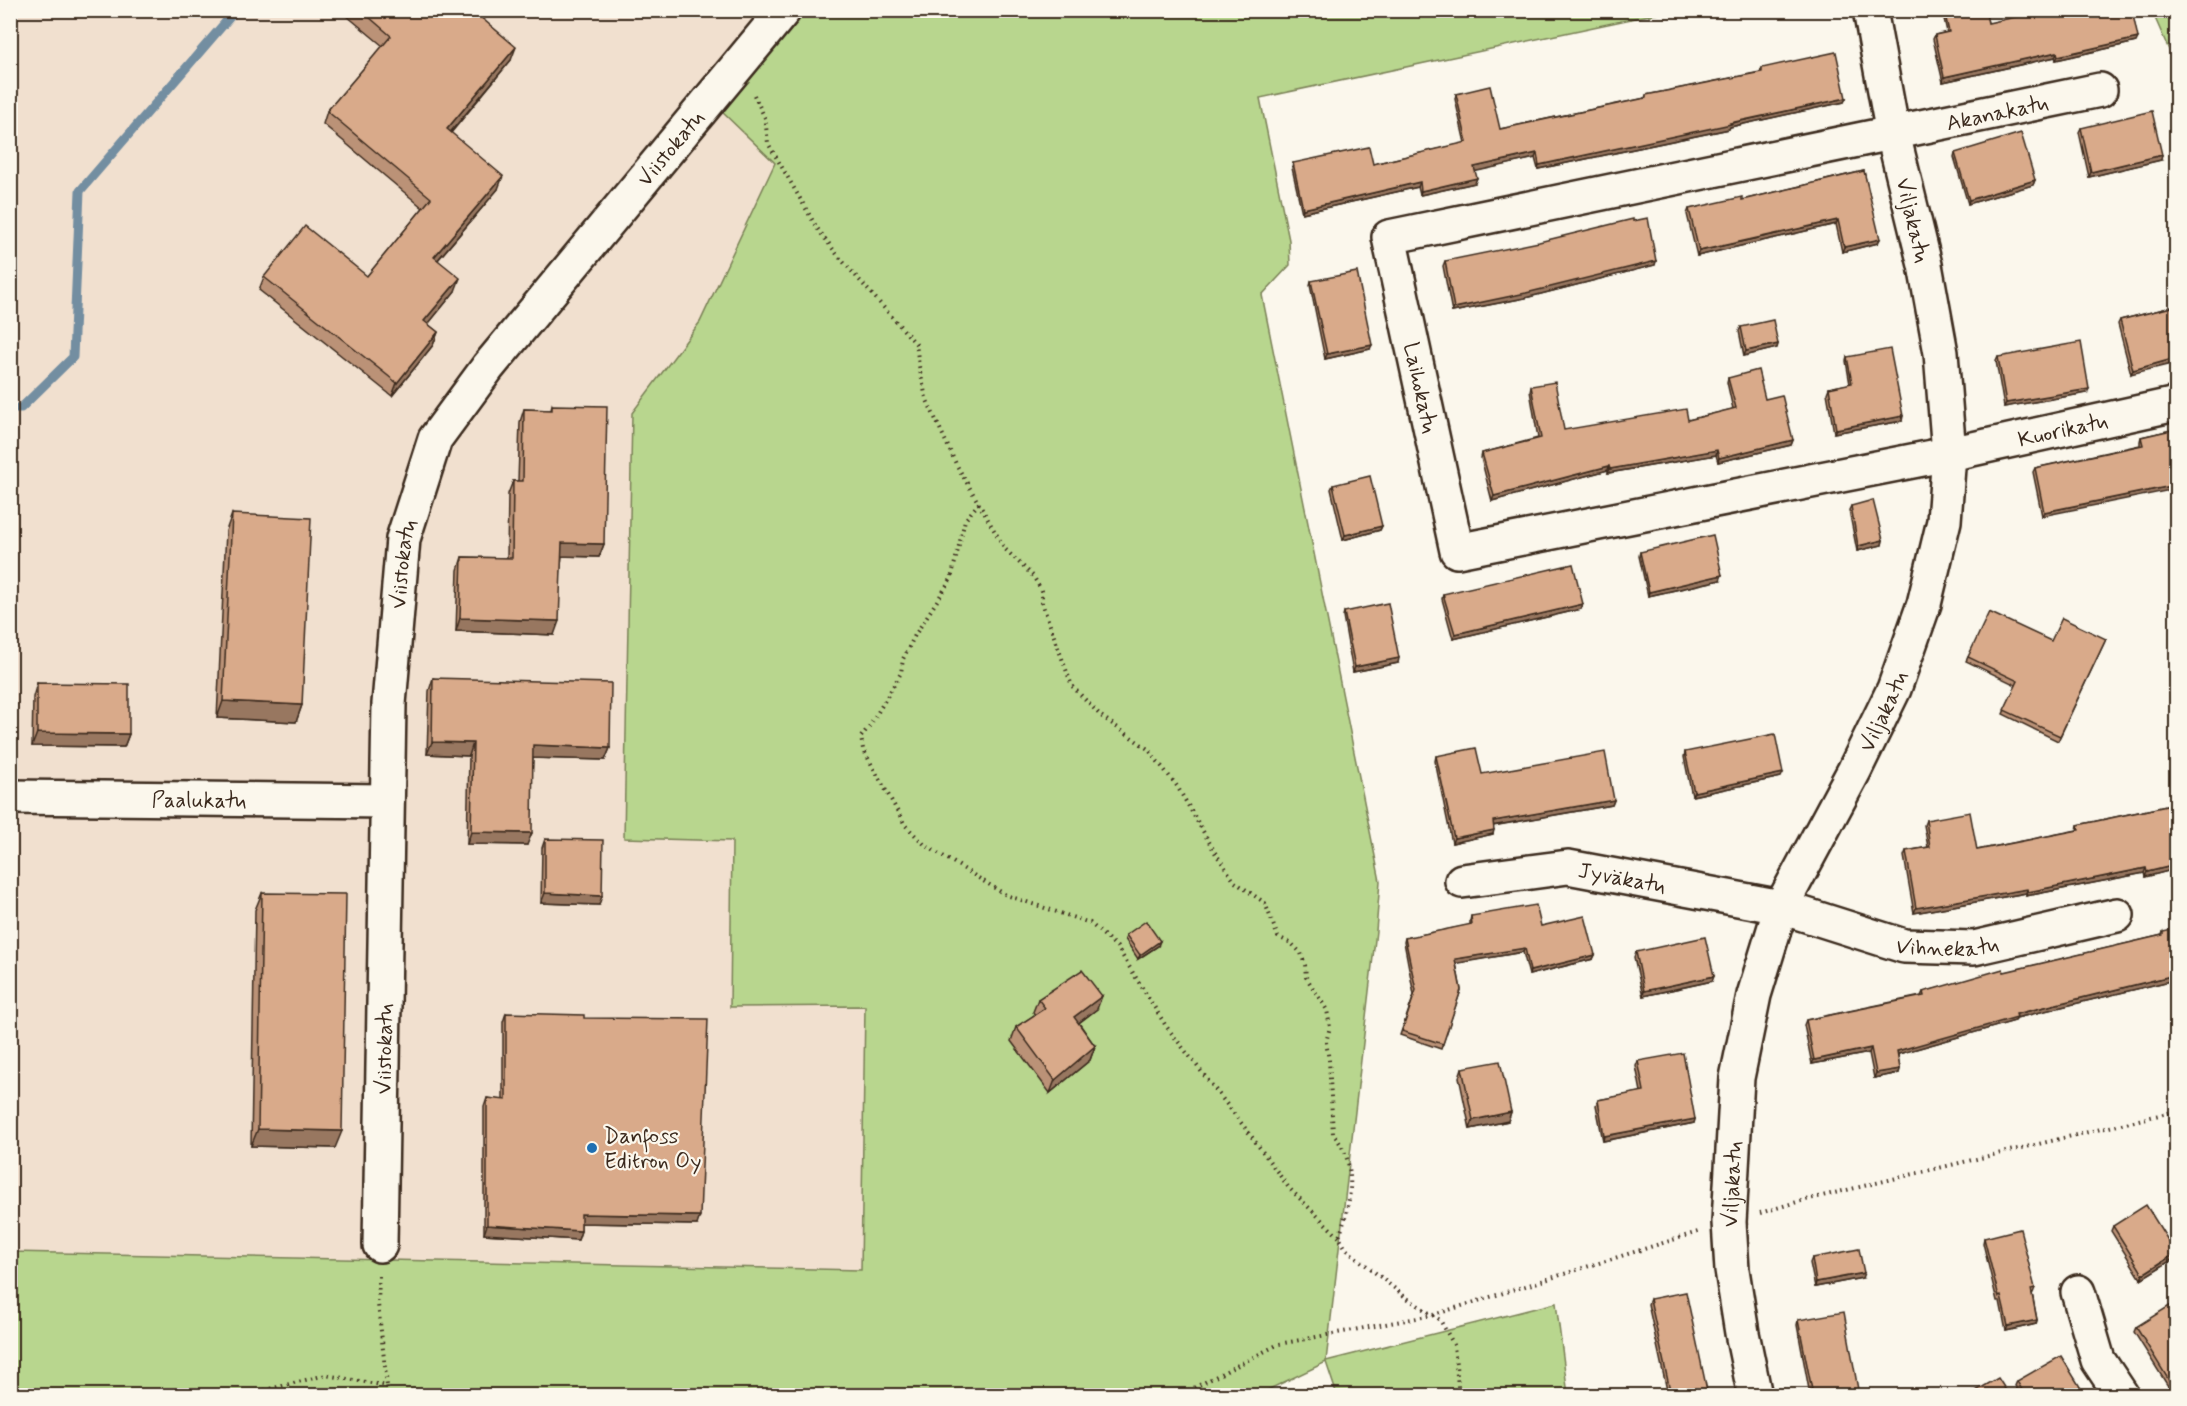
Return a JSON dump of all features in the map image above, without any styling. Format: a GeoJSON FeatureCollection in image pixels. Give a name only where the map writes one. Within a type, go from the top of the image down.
{"type":"FeatureCollection","features":[{"type":"Feature","properties":{"kind":"street","name":"Viistokatu"},"geometry":{"type":"LineString","coordinates":[[380,1245],[389,704],[403,539],[435,439],[488,367],[784,10]]}},
{"type":"Feature","properties":{"kind":"street","name":"Viljakatu"},"geometry":{"type":"LineString","coordinates":[[1755,1395],[1732,1270],[1729,1222],[1737,1078],[1754,995],[1781,906],[1854,771],[1894,689],[1924,604],[1944,521],[1949,454],[1941,353],[1925,265],[1893,134],[1870,10]]}},
{"type":"Feature","properties":{"kind":"street","name":"Akanakatu"},"geometry":{"type":"LineString","coordinates":[[1893,134],[2100,90]]}},
{"type":"Feature","properties":{"kind":"street","name":"Laihokatu"},"geometry":{"type":"LineString","coordinates":[[1893,134],[1389,237],[1457,551],[1949,454]]}},
{"type":"Feature","properties":{"kind":"street","name":"Kuorikatu"},"geometry":{"type":"LineString","coordinates":[[1949,454],[2176,404]]}},
{"type":"Feature","properties":{"kind":"street","name":"Paalukatu"},"geometry":{"type":"LineString","coordinates":[[10,797],[386,801]]}},
{"type":"Feature","properties":{"kind":"street","name":"Jyväkatu"},"geometry":{"type":"LineString","coordinates":[[1462,881],[1568,867],[1781,906]]}},
{"type":"Feature","properties":{"kind":"street","name":"Vihnekatu"},"geometry":{"type":"LineString","coordinates":[[1781,906],[1904,946],[1974,948],[2117,915]]}},
{"type":"Feature","properties":{"kind":"street"},"geometry":{"type":"LineString","coordinates":[[2078,1292],[2098,1360],[2122,1395]]}},
{"type":"Feature","properties":{"kind":"path"},"geometry":{"type":"LineString","coordinates":[[740,64],[765,118],[768,143],[817,228],[839,257],[916,344],[926,398],[956,464],[1005,549],[1033,576],[1042,591],[1042,603],[1072,686],[1101,716],[1148,748],[1177,786],[1235,882],[1265,903],[1278,937],[1291,943],[1301,953],[1306,977],[1327,1010],[1330,1027],[1326,1042],[1333,1134],[1339,1141],[1350,1165],[1347,1214],[1339,1237]]}},
{"type":"Feature","properties":{"kind":"path"},"geometry":{"type":"LineString","coordinates":[[979,503],[965,520],[951,579],[915,635],[903,659],[901,673],[861,737],[863,749],[905,825],[925,845],[1006,895],[1090,923],[1117,947],[1166,1026],[1250,1133],[1289,1188],[1339,1237],[1346,1249],[1404,1296],[1440,1320],[1454,1345],[1460,1395]]}},
{"type":"Feature","properties":{"kind":"path"},"geometry":{"type":"LineString","coordinates":[[1178,1395],[1279,1344],[1432,1315],[1808,1199],[2176,1112]]}},
{"type":"Feature","properties":{"kind":"path"},"geometry":{"type":"LineString","coordinates":[[380,1245],[378,1304],[389,1395]]}},
{"type":"Feature","properties":{"kind":"path"},"geometry":{"type":"LineString","coordinates":[[241,1395],[326,1375],[387,1386]]}},
{"type":"Feature","properties":{"kind":"shaded area"},"geometry":{"type":"Polygon","coordinates":[[[11,11],[800,11],[775,163],[700,322],[632,413],[624,838],[732,841],[730,1006],[865,1005],[861,1271],[11,1252],[11,11]]]}},
{"type":"Feature","properties":{"kind":"green space"},"geometry":{"type":"Polygon","coordinates":[[[800,11],[1669,11],[1260,98],[1289,240],[1290,265],[1262,295],[1380,881],[1326,1361],[1556,1303],[1568,1395],[1337,1395],[1326,1362],[1255,1396],[11,1396],[11,1252],[861,1270],[865,1006],[730,1007],[732,841],[624,838],[632,413],[700,322],[775,163],[719,109],[800,11]]]}},
{"type":"Feature","properties":{"kind":"green space"},"geometry":{"type":"Polygon","coordinates":[[[2152,11],[2176,11],[2176,66],[2152,11]]]}},
{"type":"Feature","properties":{"kind":"building"},"geometry":{"type":"Polygon","coordinates":[[[361,10],[472,10],[516,47],[447,129],[503,176],[434,257],[460,278],[424,321],[438,332],[397,383],[264,277],[305,226],[367,276],[431,198],[327,111],[391,36],[361,10]]]}},
{"type":"Feature","properties":{"kind":"building"},"geometry":{"type":"Polygon","coordinates":[[[1944,10],[1985,10],[1988,23],[2047,10],[2132,10],[2138,38],[2058,56],[2057,52],[1944,77],[1935,35],[1949,32],[1944,10]]]}},
{"type":"Feature","properties":{"kind":"building"},"geometry":{"type":"Polygon","coordinates":[[[1836,52],[1846,98],[1539,165],[1537,153],[1474,167],[1477,178],[1421,191],[1420,182],[1303,209],[1293,163],[1369,147],[1373,164],[1467,142],[1456,94],[1490,86],[1500,129],[1646,98],[1646,95],[1762,72],[1762,68],[1836,52]]]}},
{"type":"Feature","properties":{"kind":"building"},"geometry":{"type":"Polygon","coordinates":[[[2152,111],[2162,155],[2091,172],[2081,128],[2152,111]]]}},
{"type":"Feature","properties":{"kind":"building"},"geometry":{"type":"Polygon","coordinates":[[[2021,133],[2035,180],[1969,200],[1955,153],[2021,133]]]}},
{"type":"Feature","properties":{"kind":"building"},"geometry":{"type":"Polygon","coordinates":[[[1864,171],[1880,239],[1844,247],[1838,220],[1699,251],[1689,209],[1742,197],[1742,200],[1864,171]]]}},
{"type":"Feature","properties":{"kind":"building"},"geometry":{"type":"Polygon","coordinates":[[[1648,218],[1656,261],[1454,308],[1445,261],[1539,242],[1633,219],[1633,221],[1648,218]]]}},
{"type":"Feature","properties":{"kind":"building"},"geometry":{"type":"Polygon","coordinates":[[[1357,272],[1372,345],[1327,354],[1311,281],[1357,272]]]}},
{"type":"Feature","properties":{"kind":"building"},"geometry":{"type":"Polygon","coordinates":[[[2176,306],[2176,358],[2133,370],[2120,320],[2176,306]]]}},
{"type":"Feature","properties":{"kind":"building"},"geometry":{"type":"Polygon","coordinates":[[[1773,320],[1778,344],[1746,351],[1741,327],[1773,320]]]}},
{"type":"Feature","properties":{"kind":"building"},"geometry":{"type":"Polygon","coordinates":[[[2081,342],[2089,389],[2006,403],[1998,357],[2081,342]]]}},
{"type":"Feature","properties":{"kind":"building"},"geometry":{"type":"Polygon","coordinates":[[[1890,349],[1903,416],[1836,429],[1829,388],[1852,383],[1847,357],[1890,349]]]}},
{"type":"Feature","properties":{"kind":"building"},"geometry":{"type":"Polygon","coordinates":[[[1758,370],[1765,399],[1782,395],[1793,440],[1719,458],[1717,450],[1610,469],[1609,466],[1494,496],[1482,453],[1541,438],[1531,386],[1555,382],[1564,430],[1686,409],[1688,420],[1736,408],[1728,378],[1758,370]]]}},
{"type":"Feature","properties":{"kind":"building"},"geometry":{"type":"Polygon","coordinates":[[[552,405],[607,406],[604,544],[562,543],[559,621],[460,618],[462,557],[512,558],[513,481],[523,481],[524,409],[552,410],[552,405]]]}},
{"type":"Feature","properties":{"kind":"building"},"geometry":{"type":"Polygon","coordinates":[[[2176,429],[2176,485],[2044,512],[2035,468],[2143,445],[2141,437],[2176,429]]]}},
{"type":"Feature","properties":{"kind":"building"},"geometry":{"type":"Polygon","coordinates":[[[1370,476],[1382,526],[1345,535],[1333,485],[1370,476]]]}},
{"type":"Feature","properties":{"kind":"building"},"geometry":{"type":"Polygon","coordinates":[[[1873,500],[1883,540],[1858,546],[1851,506],[1873,500]]]}},
{"type":"Feature","properties":{"kind":"building"},"geometry":{"type":"Polygon","coordinates":[[[232,514],[311,518],[302,705],[223,701],[232,514]]]}},
{"type":"Feature","properties":{"kind":"building"},"geometry":{"type":"Polygon","coordinates":[[[1713,535],[1722,575],[1649,592],[1640,552],[1713,535]]]}},
{"type":"Feature","properties":{"kind":"building"},"geometry":{"type":"Polygon","coordinates":[[[1573,564],[1583,604],[1455,634],[1443,594],[1573,564]]]}},
{"type":"Feature","properties":{"kind":"building"},"geometry":{"type":"Polygon","coordinates":[[[1388,603],[1399,658],[1355,667],[1344,612],[1388,603]]]}},
{"type":"Feature","properties":{"kind":"building"},"geometry":{"type":"Polygon","coordinates":[[[1989,612],[2051,641],[2062,618],[2106,639],[2060,736],[2004,710],[2018,681],[1968,657],[1989,612]]]}},
{"type":"Feature","properties":{"kind":"building"},"geometry":{"type":"Polygon","coordinates":[[[433,678],[611,683],[610,748],[533,745],[532,833],[471,832],[473,743],[432,742],[433,678]]]}},
{"type":"Feature","properties":{"kind":"building"},"geometry":{"type":"Polygon","coordinates":[[[37,683],[129,684],[129,734],[37,733],[37,683]]]}},
{"type":"Feature","properties":{"kind":"building"},"geometry":{"type":"Polygon","coordinates":[[[1775,734],[1783,773],[1694,792],[1685,752],[1775,734]]]}},
{"type":"Feature","properties":{"kind":"building"},"geometry":{"type":"Polygon","coordinates":[[[1476,748],[1482,774],[1605,752],[1614,800],[1493,821],[1494,830],[1454,838],[1436,756],[1476,748]]]}},
{"type":"Feature","properties":{"kind":"building"},"geometry":{"type":"Polygon","coordinates":[[[2176,804],[2176,865],[2147,872],[2146,868],[2028,892],[2027,889],[1916,908],[1906,851],[1930,847],[1926,820],[1970,812],[1977,850],[2079,830],[2078,825],[2176,804]]]}},
{"type":"Feature","properties":{"kind":"building"},"geometry":{"type":"Polygon","coordinates":[[[545,839],[603,840],[602,896],[545,893],[545,839]]]}},
{"type":"Feature","properties":{"kind":"building"},"geometry":{"type":"Polygon","coordinates":[[[262,893],[346,894],[342,1131],[258,1129],[262,893]]]}},
{"type":"Feature","properties":{"kind":"building"},"geometry":{"type":"Polygon","coordinates":[[[1536,905],[1541,926],[1585,916],[1595,955],[1530,971],[1525,948],[1455,959],[1461,990],[1443,1044],[1402,1031],[1416,990],[1405,938],[1472,924],[1471,916],[1536,905]]]}},
{"type":"Feature","properties":{"kind":"building"},"geometry":{"type":"Polygon","coordinates":[[[1146,921],[1160,941],[1140,955],[1126,935],[1146,921]]]}},
{"type":"Feature","properties":{"kind":"building"},"geometry":{"type":"Polygon","coordinates":[[[2176,929],[2176,980],[2172,981],[2171,976],[2016,1014],[2017,1017],[1897,1051],[1900,1069],[1876,1073],[1871,1048],[1814,1060],[1806,1020],[1924,996],[1923,992],[2003,969],[2004,972],[2163,935],[2163,932],[2176,929]]]}},
{"type":"Feature","properties":{"kind":"building"},"geometry":{"type":"Polygon","coordinates":[[[1705,937],[1714,976],[1644,991],[1636,952],[1705,937]]]}},
{"type":"Feature","properties":{"kind":"building"},"geometry":{"type":"Polygon","coordinates":[[[1082,970],[1102,996],[1074,1017],[1095,1046],[1055,1080],[1016,1027],[1045,1008],[1038,999],[1082,970]]]}},
{"type":"Feature","properties":{"kind":"building","name":"Danfoss Editron Oy"},"geometry":{"type":"Polygon","coordinates":[[[506,1013],[584,1015],[584,1018],[708,1019],[700,1216],[581,1214],[581,1231],[487,1225],[487,1098],[506,1100],[506,1013]]]}},
{"type":"Feature","properties":{"kind":"building"},"geometry":{"type":"Polygon","coordinates":[[[1683,1053],[1695,1119],[1604,1136],[1598,1100],[1644,1091],[1638,1061],[1683,1053]]]}},
{"type":"Feature","properties":{"kind":"building"},"geometry":{"type":"Polygon","coordinates":[[[1500,1061],[1511,1112],[1473,1120],[1462,1068],[1500,1061]]]}},
{"type":"Feature","properties":{"kind":"building"},"geometry":{"type":"Polygon","coordinates":[[[2146,1205],[2176,1253],[2143,1274],[2113,1226],[2146,1205]]]}},
{"type":"Feature","properties":{"kind":"building"},"geometry":{"type":"Polygon","coordinates":[[[2020,1229],[2035,1288],[2031,1289],[2037,1320],[2008,1326],[1984,1238],[2020,1229]]]}},
{"type":"Feature","properties":{"kind":"building"},"geometry":{"type":"Polygon","coordinates":[[[1859,1249],[1864,1273],[1816,1282],[1812,1258],[1859,1249]]]}},
{"type":"Feature","properties":{"kind":"building"},"geometry":{"type":"Polygon","coordinates":[[[1686,1292],[1708,1395],[1671,1395],[1650,1299],[1686,1292]]]}},
{"type":"Feature","properties":{"kind":"building"},"geometry":{"type":"Polygon","coordinates":[[[2171,1305],[2176,1314],[2176,1385],[2173,1387],[2136,1327],[2171,1305]]]}},
{"type":"Feature","properties":{"kind":"building"},"geometry":{"type":"Polygon","coordinates":[[[1844,1312],[1859,1395],[1813,1395],[1798,1320],[1844,1312]]]}},
{"type":"Feature","properties":{"kind":"building"},"geometry":{"type":"Polygon","coordinates":[[[2061,1356],[2085,1395],[2025,1395],[2017,1381],[2061,1356]]]}},
{"type":"Feature","properties":{"kind":"building"},"geometry":{"type":"Polygon","coordinates":[[[1998,1378],[2009,1395],[1969,1395],[1998,1378]]]}},
{"type":"Feature","properties":{"kind":"waterway"},"geometry":{"type":"LineString","coordinates":[[10,408],[21,408],[73,357],[80,191],[236,10]]}},
{"type":"Feature","properties":{"kind":"place","name":"Danfoss Editron Oy"},"geometry":{"type":"Point","coordinates":[592,1148]}}]}
